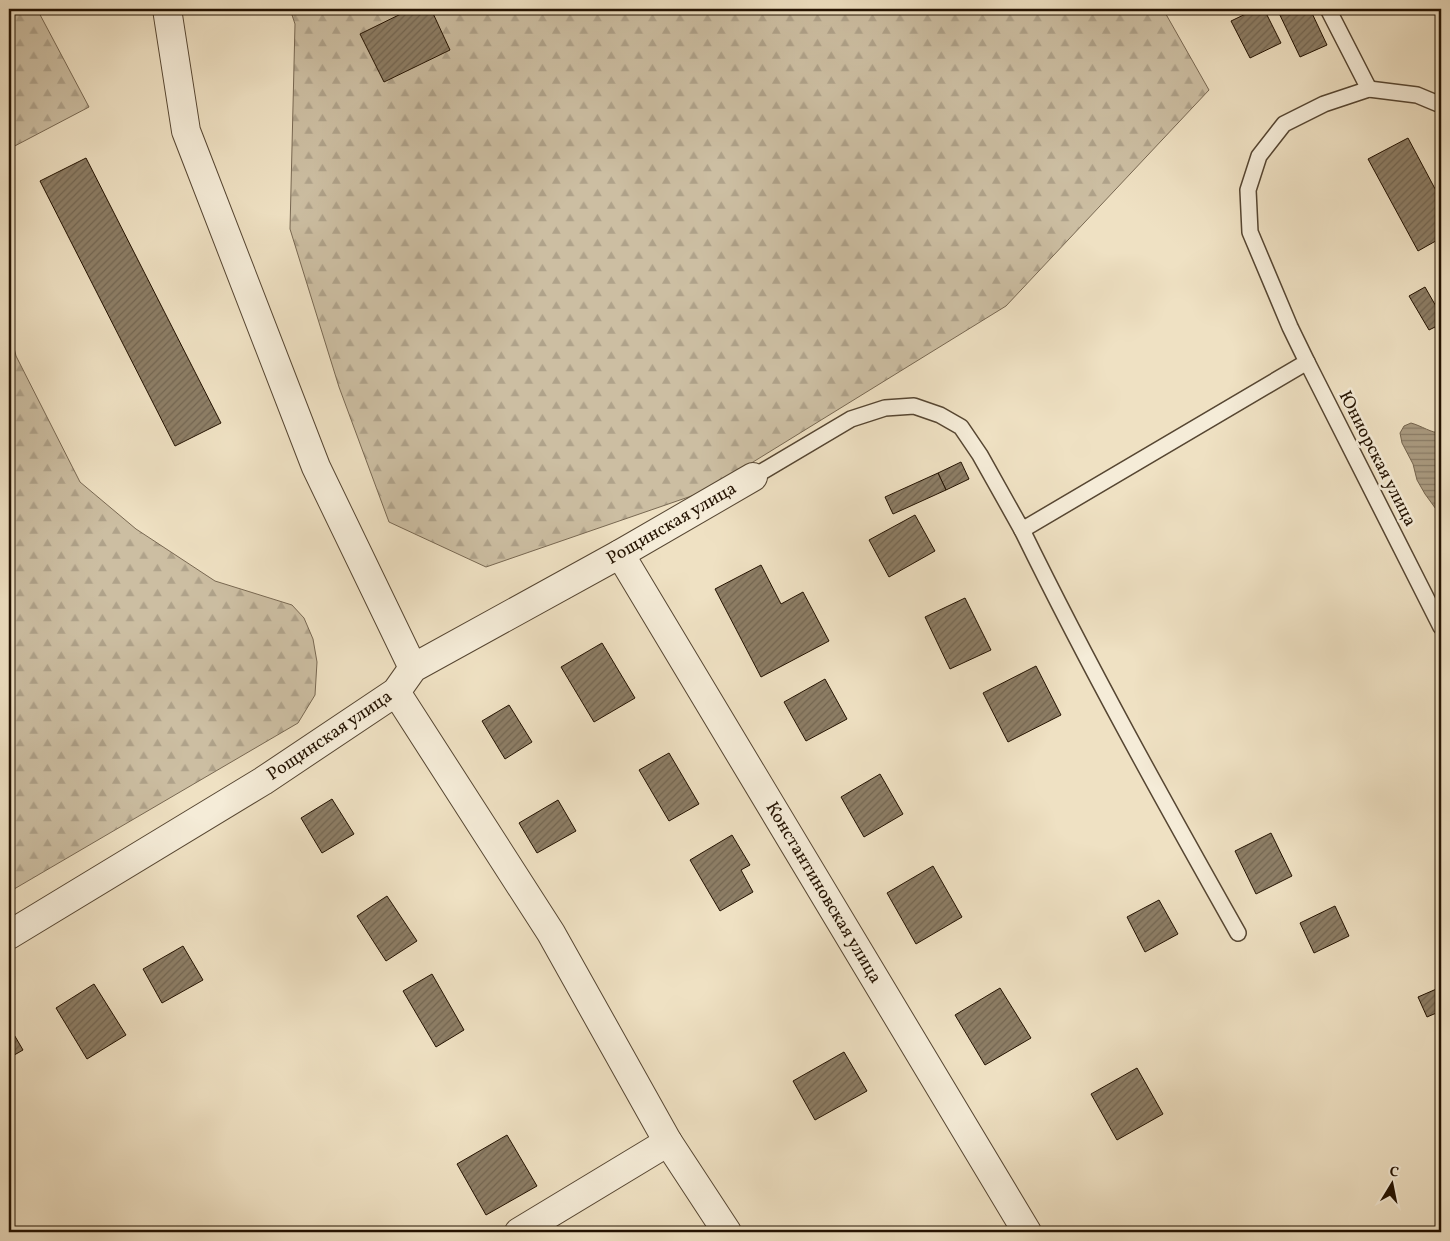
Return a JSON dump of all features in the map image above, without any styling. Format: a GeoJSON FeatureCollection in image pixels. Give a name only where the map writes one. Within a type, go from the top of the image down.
{"type":"FeatureCollection","features":[{"type":"Feature","properties":{"kind":"street"},"geometry":{"type":"LineString","coordinates":[[167,9],[186,131],[316,468],[413,668]]}},
{"type":"Feature","properties":{"kind":"street","name":"Рощинская улица"},"geometry":{"type":"LineString","coordinates":[[9,936],[263,781],[396,692],[413,668],[620,554],[753,477]]}},
{"type":"Feature","properties":{"kind":"street","name":"Константиновская улица"},"geometry":{"type":"LineString","coordinates":[[620,554],[1027,1232]]}},
{"type":"Feature","properties":{"kind":"street"},"geometry":{"type":"LineString","coordinates":[[396,692],[551,933],[668,1142],[727,1232]]}},
{"type":"Feature","properties":{"kind":"street"},"geometry":{"type":"LineString","coordinates":[[519,1232],[668,1142]]}},
{"type":"Feature","properties":{"kind":"lane"},"geometry":{"type":"LineString","coordinates":[[1328,9],[1369,89],[1417,95],[1441,104]]}},
{"type":"Feature","properties":{"kind":"lane","name":"Юниорская улица"},"geometry":{"type":"LineString","coordinates":[[1369,89],[1324,104],[1284,124],[1259,156],[1248,190],[1250,232],[1290,327],[1441,627]]}},
{"type":"Feature","properties":{"kind":"lane"},"geometry":{"type":"LineString","coordinates":[[1022,530],[1307,362]]}},
{"type":"Feature","properties":{"kind":"lane"},"geometry":{"type":"LineString","coordinates":[[753,477],[851,419],[885,408],[914,406],[940,415],[960,427],[980,456],[1022,530],[1060,609],[1165,804],[1238,933]]}},
{"type":"Feature","properties":{"kind":"green space"},"geometry":{"type":"Polygon","coordinates":[[[9,9],[37,9],[89,107],[9,149],[9,9]]]}},
{"type":"Feature","properties":{"kind":"green space"},"geometry":{"type":"Polygon","coordinates":[[[290,9],[1163,9],[1209,90],[1006,306],[706,491],[486,567],[389,522],[339,387],[290,229],[295,24],[290,9]]]}},
{"type":"Feature","properties":{"kind":"green space"},"geometry":{"type":"Polygon","coordinates":[[[9,327],[16,356],[80,482],[136,529],[215,581],[292,605],[304,618],[313,639],[317,662],[315,695],[298,723],[9,892],[9,327]]]}},
{"type":"Feature","properties":{"kind":"shaded area"},"geometry":{"type":"Polygon","coordinates":[[[1411,423],[1441,433],[1441,516],[1417,480],[1413,464],[1402,443],[1400,433],[1404,426],[1411,423]]]}},
{"type":"Feature","properties":{"kind":"building"},"geometry":{"type":"Polygon","coordinates":[[[411,9],[431,9],[450,50],[384,82],[360,34],[411,9]]]}},
{"type":"Feature","properties":{"kind":"building"},"geometry":{"type":"Polygon","coordinates":[[[1256,9],[1264,9],[1281,43],[1250,58],[1231,21],[1256,9]]]}},
{"type":"Feature","properties":{"kind":"building"},"geometry":{"type":"Polygon","coordinates":[[[1277,9],[1310,9],[1327,45],[1300,57],[1277,9]]]}},
{"type":"Feature","properties":{"kind":"building"},"geometry":{"type":"Polygon","coordinates":[[[1408,138],[1441,200],[1441,238],[1418,251],[1368,159],[1408,138]]]}},
{"type":"Feature","properties":{"kind":"building"},"geometry":{"type":"Polygon","coordinates":[[[86,158],[221,423],[175,446],[40,181],[86,158]]]}},
{"type":"Feature","properties":{"kind":"building"},"geometry":{"type":"Polygon","coordinates":[[[1425,287],[1441,315],[1441,324],[1429,330],[1409,296],[1425,287]]]}},
{"type":"Feature","properties":{"kind":"building"},"geometry":{"type":"Polygon","coordinates":[[[961,462],[969,479],[946,490],[938,473],[961,462]]]}},
{"type":"Feature","properties":{"kind":"building"},"geometry":{"type":"Polygon","coordinates":[[[938,473],[946,490],[893,514],[885,497],[938,473]]]}},
{"type":"Feature","properties":{"kind":"building"},"geometry":{"type":"Polygon","coordinates":[[[915,515],[935,551],[889,577],[869,540],[915,515]]]}},
{"type":"Feature","properties":{"kind":"building"},"geometry":{"type":"Polygon","coordinates":[[[761,565],[781,604],[803,592],[829,641],[761,677],[715,589],[761,565]]]}},
{"type":"Feature","properties":{"kind":"building"},"geometry":{"type":"Polygon","coordinates":[[[965,598],[991,650],[950,669],[925,617],[965,598]]]}},
{"type":"Feature","properties":{"kind":"building"},"geometry":{"type":"Polygon","coordinates":[[[602,643],[635,698],[594,722],[561,667],[602,643]]]}},
{"type":"Feature","properties":{"kind":"building"},"geometry":{"type":"Polygon","coordinates":[[[1036,666],[1061,715],[1008,742],[983,693],[1036,666]]]}},
{"type":"Feature","properties":{"kind":"building"},"geometry":{"type":"Polygon","coordinates":[[[825,679],[847,719],[806,741],[784,702],[825,679]]]}},
{"type":"Feature","properties":{"kind":"building"},"geometry":{"type":"Polygon","coordinates":[[[509,705],[532,742],[505,759],[482,721],[509,705]]]}},
{"type":"Feature","properties":{"kind":"building"},"geometry":{"type":"Polygon","coordinates":[[[669,753],[699,804],[669,821],[639,770],[669,753]]]}},
{"type":"Feature","properties":{"kind":"building"},"geometry":{"type":"Polygon","coordinates":[[[880,774],[903,814],[864,837],[841,797],[880,774]]]}},
{"type":"Feature","properties":{"kind":"building"},"geometry":{"type":"Polygon","coordinates":[[[332,799],[354,834],[322,853],[301,818],[332,799]]]}},
{"type":"Feature","properties":{"kind":"building"},"geometry":{"type":"Polygon","coordinates":[[[558,800],[576,831],[537,853],[519,823],[558,800]]]}},
{"type":"Feature","properties":{"kind":"building"},"geometry":{"type":"Polygon","coordinates":[[[1271,833],[1292,876],[1256,894],[1235,851],[1271,833]]]}},
{"type":"Feature","properties":{"kind":"building"},"geometry":{"type":"Polygon","coordinates":[[[732,835],[750,865],[741,870],[753,892],[720,911],[690,860],[732,835]]]}},
{"type":"Feature","properties":{"kind":"building"},"geometry":{"type":"Polygon","coordinates":[[[933,866],[962,917],[916,944],[887,893],[933,866]]]}},
{"type":"Feature","properties":{"kind":"building"},"geometry":{"type":"Polygon","coordinates":[[[387,896],[417,941],[386,961],[357,916],[387,896]]]}},
{"type":"Feature","properties":{"kind":"building"},"geometry":{"type":"Polygon","coordinates":[[[1159,900],[1178,934],[1145,952],[1127,917],[1159,900]]]}},
{"type":"Feature","properties":{"kind":"building"},"geometry":{"type":"Polygon","coordinates":[[[1335,906],[1349,936],[1314,953],[1300,923],[1335,906]]]}},
{"type":"Feature","properties":{"kind":"building"},"geometry":{"type":"Polygon","coordinates":[[[183,946],[203,980],[162,1003],[143,969],[183,946]]]}},
{"type":"Feature","properties":{"kind":"building"},"geometry":{"type":"Polygon","coordinates":[[[432,974],[464,1030],[436,1047],[403,991],[432,974]]]}},
{"type":"Feature","properties":{"kind":"building"},"geometry":{"type":"Polygon","coordinates":[[[94,984],[126,1035],[87,1059],[56,1008],[94,984]]]}},
{"type":"Feature","properties":{"kind":"building"},"geometry":{"type":"Polygon","coordinates":[[[1441,987],[1441,1011],[1427,1017],[1418,997],[1441,987]]]}},
{"type":"Feature","properties":{"kind":"building"},"geometry":{"type":"Polygon","coordinates":[[[1000,988],[1031,1038],[985,1065],[955,1015],[1000,988]]]}},
{"type":"Feature","properties":{"kind":"building"},"geometry":{"type":"Polygon","coordinates":[[[9,1026],[23,1050],[9,1058],[9,1026]]]}},
{"type":"Feature","properties":{"kind":"building"},"geometry":{"type":"Polygon","coordinates":[[[844,1052],[867,1091],[815,1120],[793,1081],[844,1052]]]}},
{"type":"Feature","properties":{"kind":"building"},"geometry":{"type":"Polygon","coordinates":[[[1137,1068],[1163,1114],[1117,1140],[1091,1094],[1137,1068]]]}},
{"type":"Feature","properties":{"kind":"building"},"geometry":{"type":"Polygon","coordinates":[[[507,1135],[537,1186],[486,1215],[457,1164],[507,1135]]]}}]}
